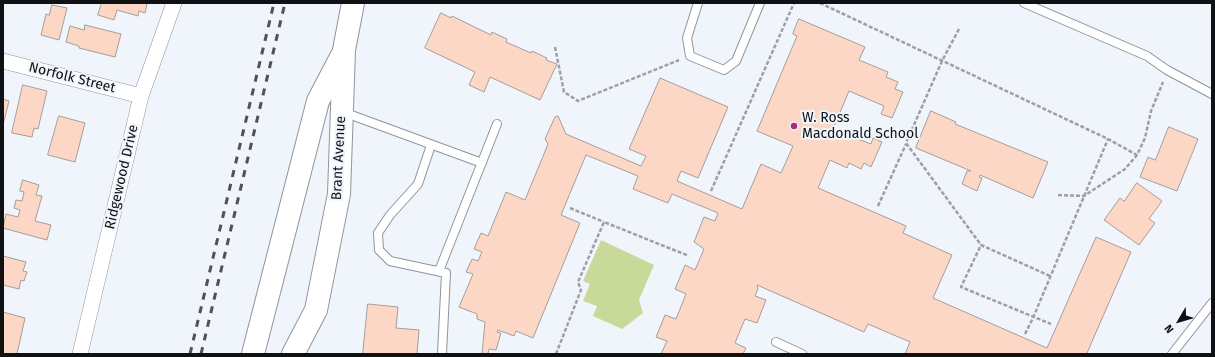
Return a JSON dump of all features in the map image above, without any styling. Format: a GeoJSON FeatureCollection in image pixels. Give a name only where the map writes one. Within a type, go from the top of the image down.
{"type":"FeatureCollection","features":[{"type":"Feature","properties":{"kind":"main road","name":"Brant Avenue"},"geometry":{"type":"LineString","coordinates":[[293,354],[316,310],[340,194],[344,50],[353,3]]}},
{"type":"Feature","properties":{"kind":"main road"},"geometry":{"type":"LineString","coordinates":[[253,354],[318,101],[344,50]]}},
{"type":"Feature","properties":{"kind":"main road"},"geometry":{"type":"LineString","coordinates":[[312,354],[316,310]]}},
{"type":"Feature","properties":{"kind":"street","name":"Ridgewood Drive"},"geometry":{"type":"LineString","coordinates":[[80,354],[141,96],[174,3]]}},
{"type":"Feature","properties":{"kind":"street","name":"Norfolk Street"},"geometry":{"type":"LineString","coordinates":[[3,61],[141,96]]}},
{"type":"Feature","properties":{"kind":"lane"},"geometry":{"type":"LineString","coordinates":[[698,3],[687,38],[690,56],[724,70],[736,61],[760,3]]}},
{"type":"Feature","properties":{"kind":"lane"},"geometry":{"type":"LineString","coordinates":[[1024,3],[1148,56],[1167,70],[1212,94]]}},
{"type":"Feature","properties":{"kind":"lane"},"geometry":{"type":"LineString","coordinates":[[342,112],[482,163]]}},
{"type":"Feature","properties":{"kind":"lane"},"geometry":{"type":"LineString","coordinates":[[439,271],[497,124]]}},
{"type":"Feature","properties":{"kind":"lane"},"geometry":{"type":"LineString","coordinates":[[432,145],[418,184],[390,215],[378,233],[378,238],[379,250],[390,261],[446,272],[442,354]]}},
{"type":"Feature","properties":{"kind":"lane"},"geometry":{"type":"LineString","coordinates":[[1172,354],[1212,303]]}},
{"type":"Feature","properties":{"kind":"lane"},"geometry":{"type":"LineString","coordinates":[[776,342],[802,354]]}},
{"type":"Feature","properties":{"kind":"path"},"geometry":{"type":"LineString","coordinates":[[711,191],[794,3]]}},
{"type":"Feature","properties":{"kind":"path"},"geometry":{"type":"LineString","coordinates":[[820,3],[1108,139],[1137,155]]}},
{"type":"Feature","properties":{"kind":"path"},"geometry":{"type":"LineString","coordinates":[[878,206],[942,61],[959,29]]}},
{"type":"Feature","properties":{"kind":"path"},"geometry":{"type":"LineString","coordinates":[[555,47],[564,92],[578,101],[690,56]]}},
{"type":"Feature","properties":{"kind":"path"},"geometry":{"type":"LineString","coordinates":[[1058,195],[1084,196],[1124,169],[1137,155],[1146,138],[1150,111],[1167,70]]}},
{"type":"Feature","properties":{"kind":"path"},"geometry":{"type":"LineString","coordinates":[[1025,334],[1108,139]]}},
{"type":"Feature","properties":{"kind":"path"},"geometry":{"type":"LineString","coordinates":[[906,143],[981,245],[1050,276]]}},
{"type":"Feature","properties":{"kind":"path"},"geometry":{"type":"LineString","coordinates":[[570,208],[689,256]]}},
{"type":"Feature","properties":{"kind":"path"},"geometry":{"type":"LineString","coordinates":[[556,354],[581,290],[578,282],[604,222]]}},
{"type":"Feature","properties":{"kind":"path"},"geometry":{"type":"LineString","coordinates":[[981,245],[961,287],[1033,318],[1051,324]]}},
{"type":"Feature","properties":{"kind":"green space"},"geometry":{"type":"Polygon","coordinates":[[[601,240],[654,265],[639,300],[643,313],[622,329],[593,316],[597,306],[583,301],[590,284],[583,281],[601,240]]]}},
{"type":"Feature","properties":{"kind":"building"},"geometry":{"type":"Polygon","coordinates":[[[102,3],[147,4],[145,13],[139,11],[138,16],[117,10],[114,20],[98,15],[102,3]]]}},
{"type":"Feature","properties":{"kind":"building"},"geometry":{"type":"Polygon","coordinates":[[[52,5],[67,8],[59,40],[41,35],[46,14],[49,15],[52,5]]]}},
{"type":"Feature","properties":{"kind":"building"},"geometry":{"type":"Polygon","coordinates":[[[441,13],[451,18],[452,16],[491,35],[492,32],[507,39],[506,42],[531,53],[532,51],[547,58],[546,60],[557,64],[540,100],[490,77],[484,92],[469,85],[475,72],[425,48],[441,13]]]}},
{"type":"Feature","properties":{"kind":"building"},"geometry":{"type":"Polygon","coordinates":[[[799,19],[865,47],[859,60],[888,72],[886,77],[898,82],[895,89],[903,92],[892,118],[881,114],[884,106],[849,91],[833,129],[871,144],[873,138],[882,142],[871,167],[864,163],[861,169],[849,163],[847,168],[830,160],[818,188],[906,226],[903,233],[952,255],[933,298],[1047,348],[1096,237],[1131,252],[1087,353],[1089,354],[905,354],[910,342],[868,324],[864,332],[757,285],[758,289],[755,296],[766,300],[757,323],[745,319],[735,343],[746,348],[743,354],[661,354],[667,341],[656,337],[665,315],[676,319],[686,294],[675,289],[685,265],[695,270],[704,249],[694,242],[704,217],[715,221],[718,213],[672,194],[668,203],[633,189],[638,176],[586,155],[561,215],[580,223],[533,338],[516,331],[514,336],[498,330],[497,332],[501,333],[496,350],[489,349],[488,354],[482,354],[485,322],[477,319],[477,314],[459,307],[473,274],[466,272],[472,259],[478,261],[482,252],[474,249],[481,233],[488,236],[506,192],[525,200],[548,144],[545,139],[555,117],[558,116],[566,134],[641,166],[646,156],[629,149],[660,78],[728,107],[698,178],[681,171],[677,181],[742,209],[761,164],[781,173],[793,146],[757,131],[797,36],[793,34],[799,19]]]}},
{"type":"Feature","properties":{"kind":"building"},"geometry":{"type":"Polygon","coordinates":[[[85,25],[121,34],[115,57],[79,48],[79,46],[66,42],[70,26],[84,30],[85,25]]]}},
{"type":"Feature","properties":{"kind":"building"},"geometry":{"type":"Polygon","coordinates":[[[23,85],[47,91],[38,129],[34,128],[32,137],[12,133],[23,85]]]}},
{"type":"Feature","properties":{"kind":"building"},"geometry":{"type":"Polygon","coordinates":[[[3,99],[9,101],[3,125],[3,99]]]}},
{"type":"Feature","properties":{"kind":"building"},"geometry":{"type":"Polygon","coordinates":[[[931,111],[956,122],[955,124],[1048,162],[1033,198],[980,175],[979,177],[982,178],[977,191],[962,184],[967,171],[971,171],[916,148],[931,111]]]}},
{"type":"Feature","properties":{"kind":"building"},"geometry":{"type":"Polygon","coordinates":[[[59,116],[85,123],[75,162],[48,155],[59,116]]]}},
{"type":"Feature","properties":{"kind":"building"},"geometry":{"type":"Polygon","coordinates":[[[1169,127],[1198,139],[1177,191],[1140,177],[1148,157],[1155,160],[1169,127]]]}},
{"type":"Feature","properties":{"kind":"building"},"geometry":{"type":"Polygon","coordinates":[[[23,180],[39,185],[36,195],[42,196],[35,221],[51,225],[47,240],[3,228],[6,214],[18,217],[20,210],[14,208],[16,200],[22,201],[24,192],[20,191],[23,180]]]}},
{"type":"Feature","properties":{"kind":"building"},"geometry":{"type":"Polygon","coordinates":[[[1137,183],[1162,201],[1149,219],[1155,223],[1139,245],[1104,220],[1120,198],[1124,201],[1137,183]]]}},
{"type":"Feature","properties":{"kind":"building"},"geometry":{"type":"Polygon","coordinates":[[[3,256],[26,262],[23,271],[27,272],[24,281],[21,280],[19,289],[3,285],[3,256]]]}},
{"type":"Feature","properties":{"kind":"building"},"geometry":{"type":"Polygon","coordinates":[[[368,304],[398,307],[396,328],[419,330],[417,354],[363,354],[368,304]]]}},
{"type":"Feature","properties":{"kind":"building"},"geometry":{"type":"Polygon","coordinates":[[[3,312],[25,318],[17,354],[3,354],[3,312]]]}},
{"type":"Feature","properties":{"kind":"railway"},"geometry":{"type":"LineString","coordinates":[[190,354],[274,3]]}},
{"type":"Feature","properties":{"kind":"railway"},"geometry":{"type":"LineString","coordinates":[[201,354],[285,3]]}},
{"type":"Feature","properties":{"kind":"place","name":"W. Ross Macdonald School"},"geometry":{"type":"Point","coordinates":[794,126]}}]}
